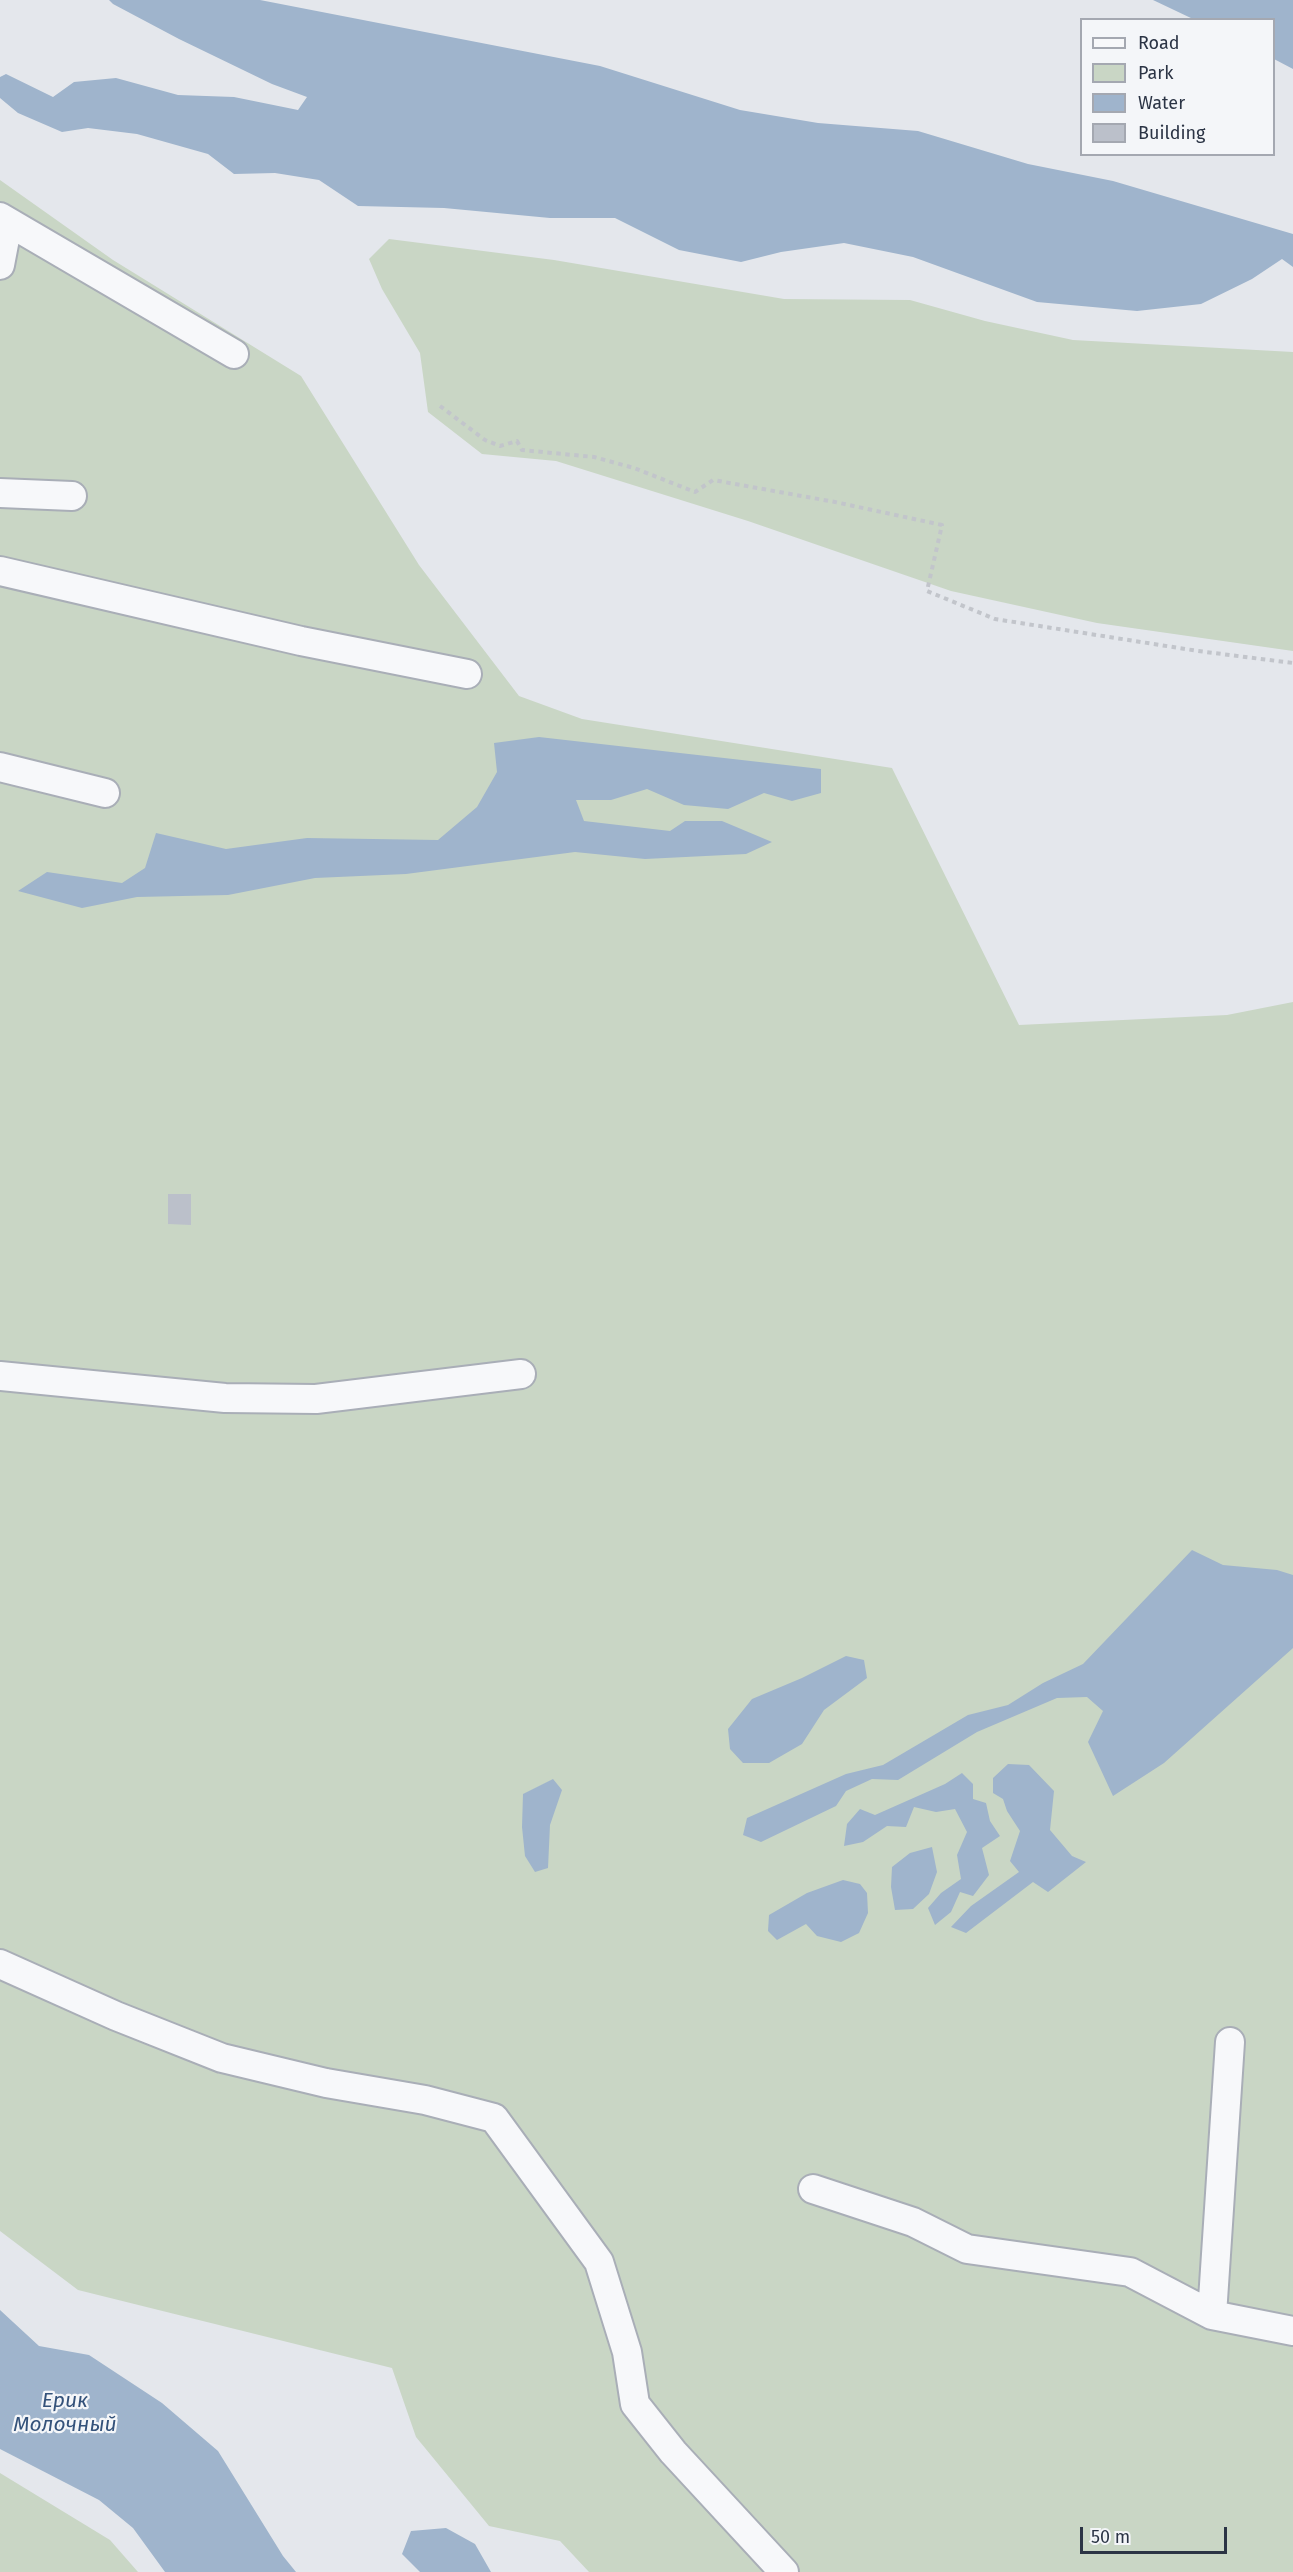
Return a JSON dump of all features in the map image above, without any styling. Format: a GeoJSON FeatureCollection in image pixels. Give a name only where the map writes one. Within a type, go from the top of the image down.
{"type":"FeatureCollection","features":[{"type":"Feature","properties":{"kind":"street"},"geometry":{"type":"LineString","coordinates":[[0,265],[4,220],[234,354]]}},
{"type":"Feature","properties":{"kind":"street"},"geometry":{"type":"LineString","coordinates":[[0,493],[72,496]]}},
{"type":"Feature","properties":{"kind":"street"},"geometry":{"type":"LineString","coordinates":[[0,571],[301,641],[467,674]]}},
{"type":"Feature","properties":{"kind":"street"},"geometry":{"type":"LineString","coordinates":[[0,767],[105,793]]}},
{"type":"Feature","properties":{"kind":"street"},"geometry":{"type":"LineString","coordinates":[[1,1379],[225,1398],[316,1399],[521,1374]]}},
{"type":"Feature","properties":{"kind":"street"},"geometry":{"type":"LineString","coordinates":[[0,1964],[116,2016],[222,2058],[326,2083],[425,2100],[494,2118],[599,2262],[627,2352],[635,2404],[673,2452],[784,2572]]}},
{"type":"Feature","properties":{"kind":"street"},"geometry":{"type":"LineString","coordinates":[[1212,2315],[1230,2042]]}},
{"type":"Feature","properties":{"kind":"street"},"geometry":{"type":"LineString","coordinates":[[813,2189],[914,2222],[967,2249],[1130,2272],[1212,2315],[1293,2331]]}},
{"type":"Feature","properties":{"kind":"path"},"geometry":{"type":"LineString","coordinates":[[440,406],[485,440],[500,446],[517,441],[522,450],[594,457],[634,468],[695,492],[713,480],[835,502],[942,525],[927,591],[995,619],[1198,651],[1293,663]]}},
{"type":"Feature","properties":{"kind":"green space"},"geometry":{"type":"Polygon","coordinates":[[[0,180],[113,260],[301,376],[419,565],[519,696],[582,719],[892,768],[1019,1025],[1227,1015],[1293,1002],[1293,2572],[589,2572],[560,2541],[489,2526],[416,2437],[392,2368],[78,2290],[0,2231],[0,180]]]}},
{"type":"Feature","properties":{"kind":"green space"},"geometry":{"type":"Polygon","coordinates":[[[389,239],[554,260],[784,299],[910,300],[985,321],[1073,340],[1293,352],[1293,651],[1097,623],[951,591],[748,521],[556,461],[482,454],[428,412],[420,353],[382,289],[369,259],[389,239]]]}},
{"type":"Feature","properties":{"kind":"green space"},"geometry":{"type":"Polygon","coordinates":[[[0,2473],[110,2540],[138,2572],[0,2572],[0,2473]]]}},
{"type":"Feature","properties":{"kind":"water"},"geometry":{"type":"Polygon","coordinates":[[[109,0],[260,0],[600,66],[740,110],[818,123],[918,131],[1028,164],[1113,181],[1293,234],[1293,267],[1282,259],[1252,279],[1201,304],[1137,311],[1037,302],[913,257],[844,243],[781,252],[741,262],[679,250],[615,218],[550,218],[444,208],[358,206],[319,180],[275,173],[234,174],[208,154],[137,134],[88,128],[62,132],[18,113],[0,98],[0,77],[6,74],[53,97],[74,82],[116,78],[178,95],[234,97],[298,110],[307,97],[272,84],[179,39],[109,0]]]}},
{"type":"Feature","properties":{"kind":"water"},"geometry":{"type":"Polygon","coordinates":[[[1153,0],[1293,0],[1293,69],[1275,60],[1275,18],[1191,18],[1153,0]]]}},
{"type":"Feature","properties":{"kind":"water"},"geometry":{"type":"Polygon","coordinates":[[[539,737],[821,769],[821,793],[792,801],[764,793],[728,809],[684,805],[647,789],[611,800],[576,800],[584,821],[670,831],[685,821],[722,821],[772,842],[746,854],[645,859],[575,852],[406,874],[315,878],[228,895],[137,897],[82,908],[18,891],[47,872],[122,883],[145,868],[156,833],[226,849],[307,838],[438,840],[477,807],[497,772],[494,743],[539,737]]]}},
{"type":"Feature","properties":{"kind":"water"},"geometry":{"type":"Polygon","coordinates":[[[1192,1550],[1223,1565],[1277,1570],[1293,1575],[1293,1648],[1164,1763],[1113,1796],[1088,1742],[1103,1711],[1087,1697],[1057,1698],[977,1732],[898,1780],[872,1779],[846,1791],[836,1806],[761,1842],[743,1835],[747,1818],[846,1774],[883,1765],[968,1715],[1008,1705],[1043,1683],[1083,1664],[1192,1550]]]}},
{"type":"Feature","properties":{"kind":"water"},"geometry":{"type":"Polygon","coordinates":[[[846,1656],[864,1660],[867,1678],[824,1710],[802,1744],[769,1763],[743,1763],[730,1749],[728,1729],[752,1699],[846,1656]]]}},
{"type":"Feature","properties":{"kind":"water"},"geometry":{"type":"Polygon","coordinates":[[[1008,1764],[1029,1765],[1054,1791],[1050,1830],[1072,1856],[1086,1862],[1048,1892],[1033,1882],[966,1933],[951,1927],[971,1906],[1019,1872],[1010,1861],[1020,1831],[1007,1811],[1003,1799],[993,1793],[993,1778],[1008,1764]]]}},
{"type":"Feature","properties":{"kind":"water"},"geometry":{"type":"Polygon","coordinates":[[[962,1773],[973,1784],[973,1799],[986,1803],[990,1821],[1000,1836],[982,1848],[989,1875],[973,1896],[960,1892],[951,1912],[935,1925],[928,1908],[941,1893],[961,1879],[957,1855],[967,1832],[955,1809],[936,1812],[914,1807],[906,1827],[887,1826],[863,1842],[844,1846],[847,1824],[860,1809],[875,1815],[945,1784],[962,1773]]]}},
{"type":"Feature","properties":{"kind":"water"},"geometry":{"type":"Polygon","coordinates":[[[553,1779],[562,1790],[550,1825],[548,1868],[535,1872],[525,1856],[522,1827],[523,1794],[553,1779]]]}},
{"type":"Feature","properties":{"kind":"water"},"geometry":{"type":"Polygon","coordinates":[[[932,1847],[937,1872],[929,1894],[913,1909],[895,1910],[891,1887],[892,1867],[910,1853],[932,1847]]]}},
{"type":"Feature","properties":{"kind":"water"},"geometry":{"type":"Polygon","coordinates":[[[843,1880],[860,1884],[867,1893],[868,1913],[859,1933],[841,1942],[817,1936],[806,1924],[777,1940],[768,1931],[769,1915],[807,1893],[843,1880]]]}},
{"type":"Feature","properties":{"kind":"water","name":"Ерик Молочный"},"geometry":{"type":"Polygon","coordinates":[[[0,2310],[39,2346],[89,2355],[162,2403],[218,2451],[283,2556],[296,2572],[165,2572],[133,2528],[99,2500],[0,2449],[0,2310]]]}},
{"type":"Feature","properties":{"kind":"water"},"geometry":{"type":"Polygon","coordinates":[[[446,2528],[475,2544],[491,2572],[420,2572],[402,2554],[411,2531],[446,2528]]]}},
{"type":"Feature","properties":{"kind":"building"},"geometry":{"type":"Polygon","coordinates":[[[168,1194],[191,1194],[191,1225],[168,1224],[168,1194]]]}}]}
